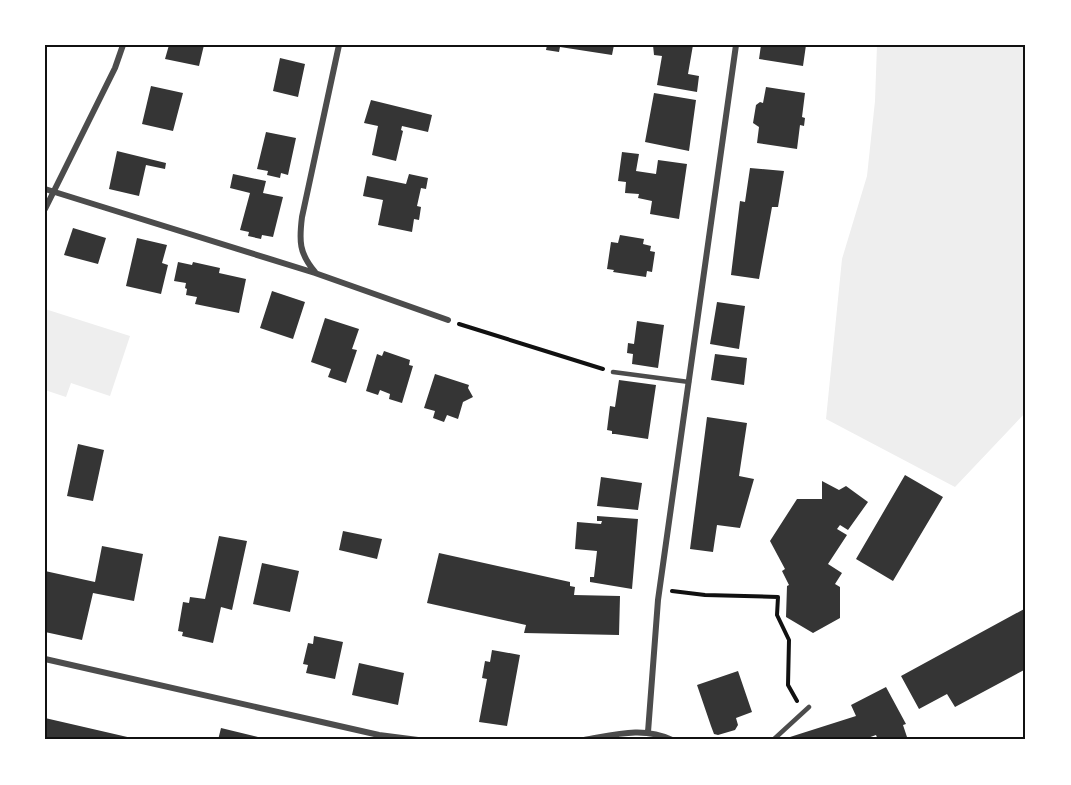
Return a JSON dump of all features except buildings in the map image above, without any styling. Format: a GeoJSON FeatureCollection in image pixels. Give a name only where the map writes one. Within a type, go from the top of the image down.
{"type":"FeatureCollection","features":[{"type":"Feature","properties":{"kind":"street"},"geometry":{"type":"LineString","coordinates":[[45,209],[49,191],[115,68],[123,45]]}},
{"type":"Feature","properties":{"kind":"street"},"geometry":{"type":"LineString","coordinates":[[315,273],[303,258],[300,233],[339,45]]}},
{"type":"Feature","properties":{"kind":"street"},"geometry":{"type":"LineString","coordinates":[[648,732],[660,589],[736,45]]}},
{"type":"Feature","properties":{"kind":"street"},"geometry":{"type":"LineString","coordinates":[[49,191],[315,273],[448,320]]}},
{"type":"Feature","properties":{"kind":"street"},"geometry":{"type":"LineString","coordinates":[[45,659],[362,731],[418,740]]}},
{"type":"Feature","properties":{"kind":"street"},"geometry":{"type":"LineString","coordinates":[[584,740],[630,732],[648,732],[672,740]]}},
{"type":"Feature","properties":{"kind":"lane"},"geometry":{"type":"LineString","coordinates":[[613,372],[689,382]]}},
{"type":"Feature","properties":{"kind":"lane"},"geometry":{"type":"LineString","coordinates":[[773,740],[809,707]]}},
{"type":"Feature","properties":{"kind":"path"},"geometry":{"type":"LineString","coordinates":[[448,320],[613,372]]}},
{"type":"Feature","properties":{"kind":"path"},"geometry":{"type":"LineString","coordinates":[[660,589],[705,595],[778,597],[777,615],[789,640],[788,685],[803,712]]}},
{"type":"Feature","properties":{"kind":"shaded area"},"geometry":{"type":"Polygon","coordinates":[[[877,45],[1026,45],[1026,412],[955,487],[826,419],[842,259],[867,176],[875,101],[877,45]]]}},
{"type":"Feature","properties":{"kind":"shaded area"},"geometry":{"type":"Polygon","coordinates":[[[45,309],[130,336],[110,396],[71,383],[66,397],[45,390],[45,309]]]}}]}
